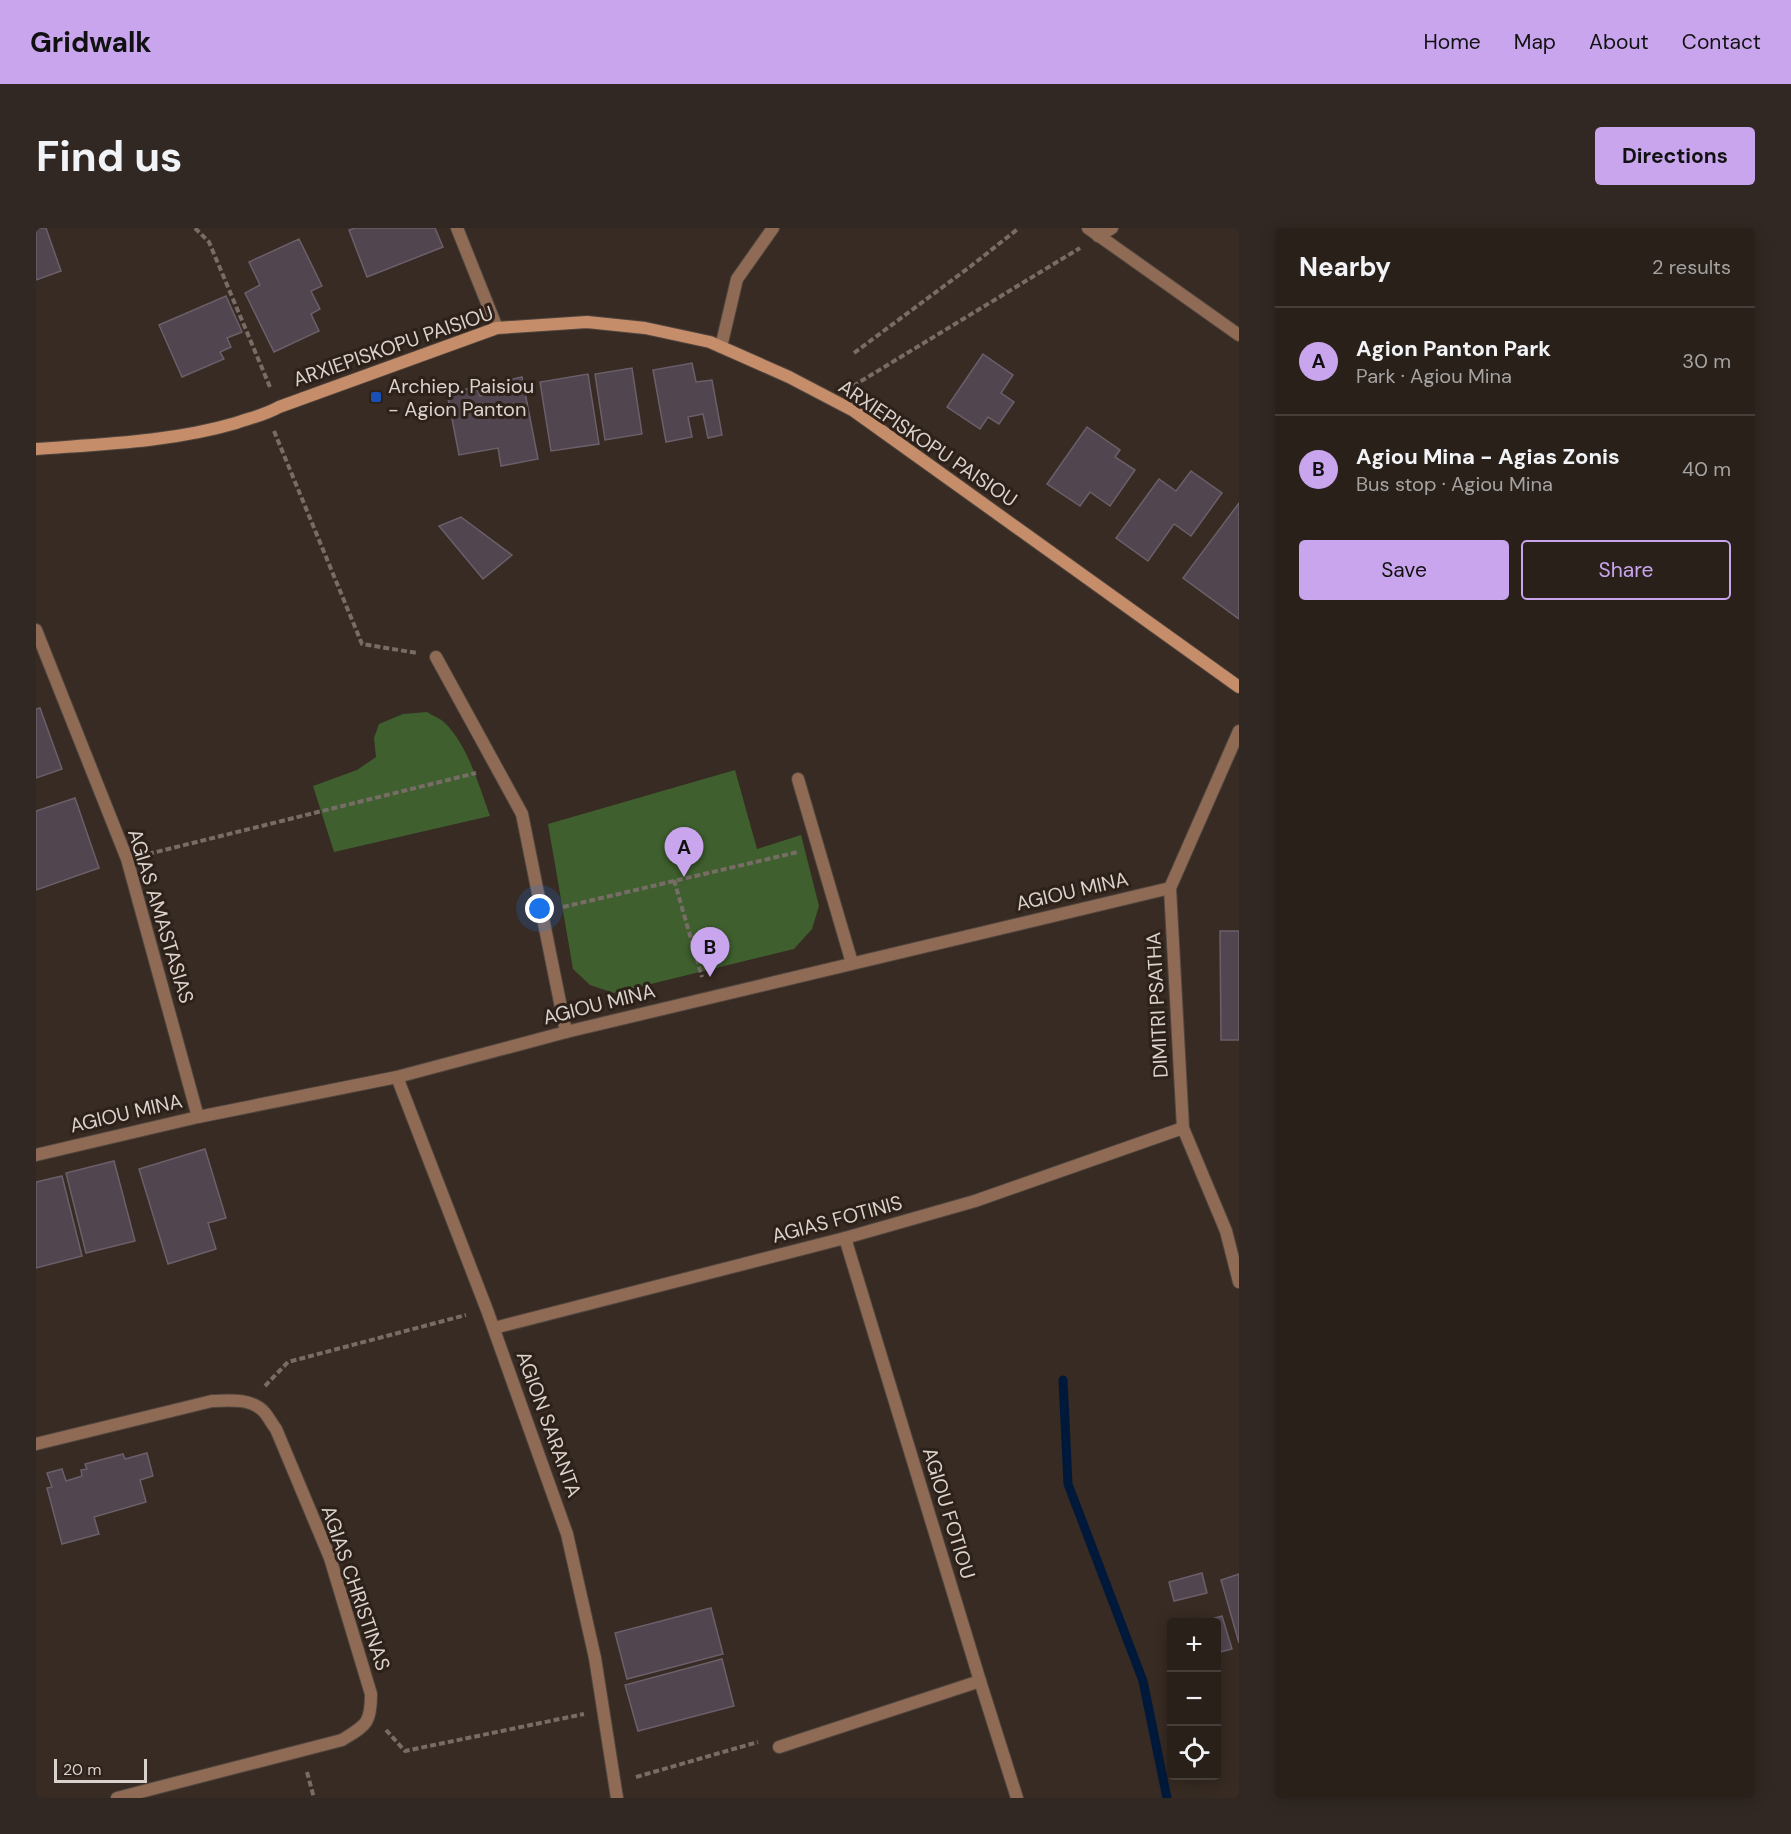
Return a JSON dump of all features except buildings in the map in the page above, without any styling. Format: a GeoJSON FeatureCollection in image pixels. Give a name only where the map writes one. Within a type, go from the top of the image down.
{"type":"FeatureCollection","features":[{"type":"Feature","properties":{"kind":"street"},"geometry":{"type":"LineString","coordinates":[[457,228],[497,328]]}},
{"type":"Feature","properties":{"kind":"street"},"geometry":{"type":"LineString","coordinates":[[721,347],[737,279],[773,228]]}},
{"type":"Feature","properties":{"kind":"street"},"geometry":{"type":"LineString","coordinates":[[1088,228],[1239,335]]}},
{"type":"Feature","properties":{"kind":"street"},"geometry":{"type":"LineString","coordinates":[[1098,236],[1112,228]]}},
{"type":"Feature","properties":{"kind":"street","name":"ARXIEPISKOPU PAISIOU"},"geometry":{"type":"LineString","coordinates":[[36,448],[149,441],[209,430],[273,410],[497,328],[587,322],[645,328],[710,342],[789,377],[854,411],[1239,687]]}},
{"type":"Feature","properties":{"kind":"street","name":"AGIAS AMASTASIAS"},"geometry":{"type":"LineString","coordinates":[[36,630],[40,652],[127,860],[198,1117]]}},
{"type":"Feature","properties":{"kind":"street"},"geometry":{"type":"LineString","coordinates":[[435,657],[522,814],[566,1032]]}},
{"type":"Feature","properties":{"kind":"street","name":"DIMITRI PSATHA"},"geometry":{"type":"LineString","coordinates":[[1239,731],[1170,888],[1184,1128],[1226,1231],[1239,1282]]}},
{"type":"Feature","properties":{"kind":"street"},"geometry":{"type":"LineString","coordinates":[[798,778],[852,963]]}},
{"type":"Feature","properties":{"kind":"street","name":"AGIOU MINA"},"geometry":{"type":"LineString","coordinates":[[36,1155],[198,1117],[397,1077],[566,1032],[1170,888]]}},
{"type":"Feature","properties":{"kind":"street","name":"AGION SARANTA"},"geometry":{"type":"LineString","coordinates":[[397,1077],[494,1328],[567,1534],[595,1658],[617,1798]]}},
{"type":"Feature","properties":{"kind":"street","name":"AGIAS FOTINIS"},"geometry":{"type":"LineString","coordinates":[[494,1328],[845,1238],[975,1201],[1184,1128]]}},
{"type":"Feature","properties":{"kind":"street","name":"AGIOU FOTIOU"},"geometry":{"type":"LineString","coordinates":[[845,1238],[1017,1798]]}},
{"type":"Feature","properties":{"kind":"street"},"geometry":{"type":"LineString","coordinates":[[36,1444],[212,1401],[249,1402]]}},
{"type":"Feature","properties":{"kind":"street","name":"AGIAS CHRISTINAS"},"geometry":{"type":"LineString","coordinates":[[249,1402],[264,1411],[276,1429],[330,1558],[371,1694],[371,1713]]}},
{"type":"Feature","properties":{"kind":"street"},"geometry":{"type":"LineString","coordinates":[[779,1747],[980,1681]]}},
{"type":"Feature","properties":{"kind":"street"},"geometry":{"type":"LineString","coordinates":[[117,1798],[342,1740],[363,1727],[371,1713]]}},
{"type":"Feature","properties":{"kind":"path"},"geometry":{"type":"LineString","coordinates":[[195,228],[209,242],[362,644],[435,657]]}},
{"type":"Feature","properties":{"kind":"path"},"geometry":{"type":"LineString","coordinates":[[854,353],[1020,228]]}},
{"type":"Feature","properties":{"kind":"path"},"geometry":{"type":"LineString","coordinates":[[832,399],[1098,236]]}},
{"type":"Feature","properties":{"kind":"path"},"geometry":{"type":"LineString","coordinates":[[127,860],[497,768]]}},
{"type":"Feature","properties":{"kind":"path"},"geometry":{"type":"LineString","coordinates":[[542,912],[818,847]]}},
{"type":"Feature","properties":{"kind":"path"},"geometry":{"type":"LineString","coordinates":[[674,880],[708,998]]}},
{"type":"Feature","properties":{"kind":"path"},"geometry":{"type":"LineString","coordinates":[[249,1402],[288,1362],[487,1310]]}},
{"type":"Feature","properties":{"kind":"path"},"geometry":{"type":"LineString","coordinates":[[371,1713],[405,1751],[603,1710]]}},
{"type":"Feature","properties":{"kind":"path"},"geometry":{"type":"LineString","coordinates":[[615,1783],[757,1741],[779,1747]]}},
{"type":"Feature","properties":{"kind":"path"},"geometry":{"type":"LineString","coordinates":[[302,1751],[314,1798]]}},
{"type":"Feature","properties":{"kind":"green space"},"geometry":{"type":"Polygon","coordinates":[[[427,712],[445,723],[455,735],[473,768],[490,816],[334,852],[313,786],[357,770],[376,757],[374,738],[379,724],[403,714],[427,712]]]}},
{"type":"Feature","properties":{"kind":"green space"},"geometry":{"type":"Polygon","coordinates":[[[735,770],[757,849],[801,835],[819,906],[812,929],[794,949],[614,993],[590,985],[573,969],[548,824],[735,770]]]}},
{"type":"Feature","properties":{"kind":"waterway"},"geometry":{"type":"LineString","coordinates":[[1063,1380],[1068,1484],[1143,1681],[1167,1798]]}},
{"type":"Feature","properties":{"kind":"place","name":"Archiep. Paisiou - Agion Panton"},"geometry":{"type":"Point","coordinates":[376,397]}},
{"type":"Feature","properties":{"kind":"place","name":"Agion Panton Park"},"geometry":{"type":"Point","coordinates":[684,877]}},
{"type":"Feature","properties":{"kind":"place","name":"Agiou Mina - Agias Zonis"},"geometry":{"type":"Point","coordinates":[710,977]}}]}
